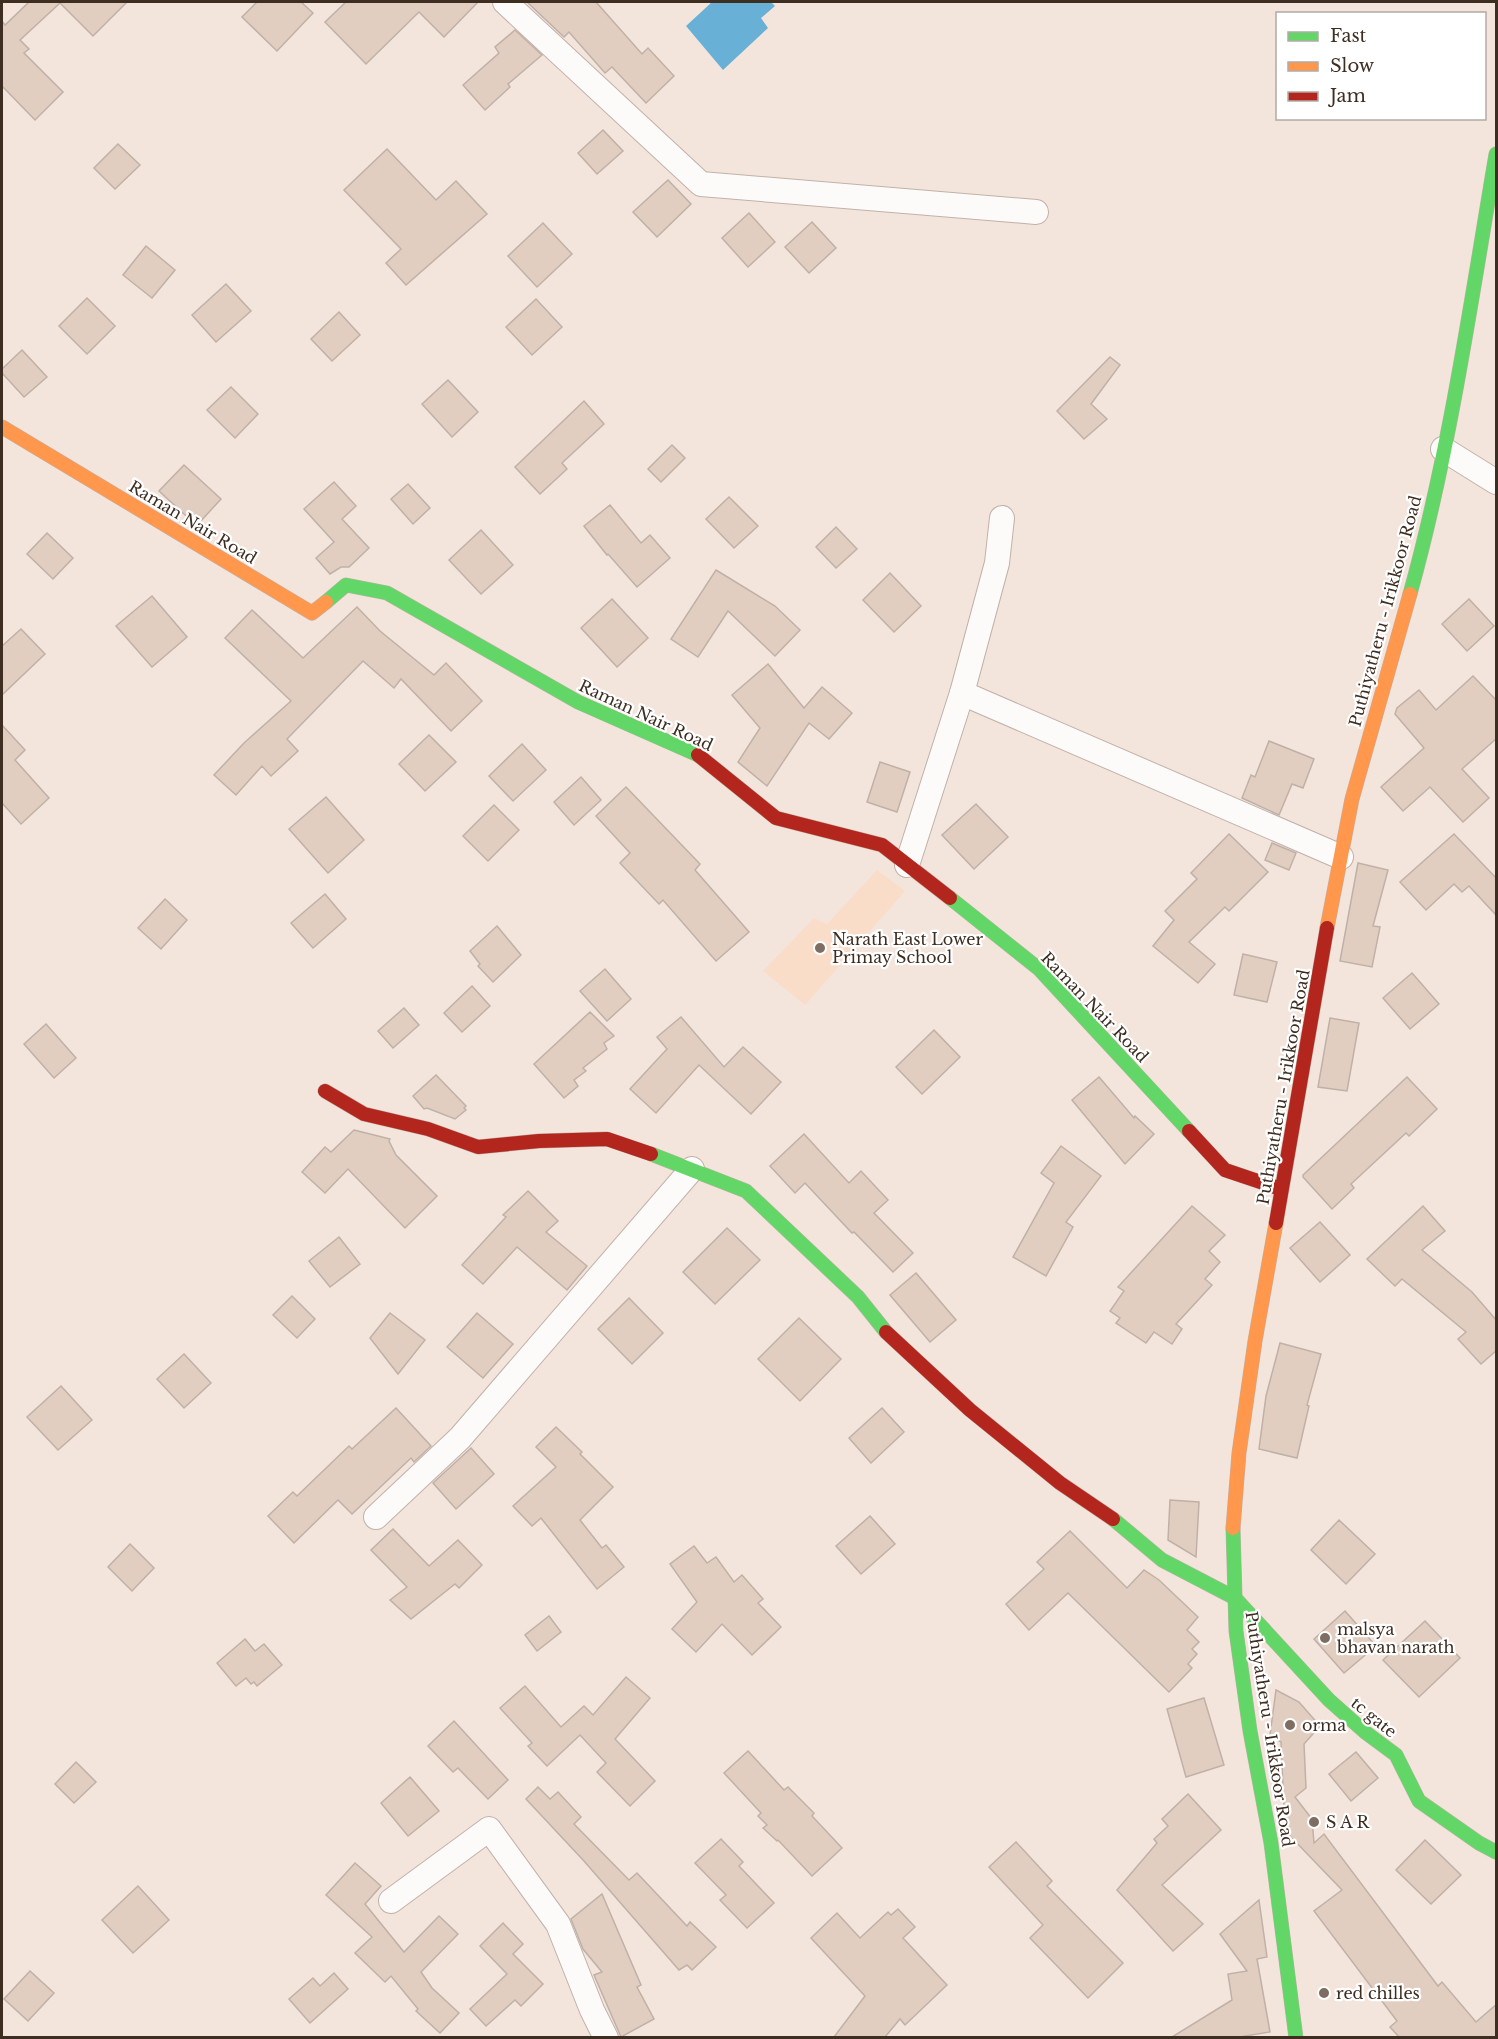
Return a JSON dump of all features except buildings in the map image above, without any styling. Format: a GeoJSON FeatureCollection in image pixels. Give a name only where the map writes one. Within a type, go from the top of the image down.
{"type":"FeatureCollection","features":[{"type":"Feature","properties":{"kind":"street"},"geometry":{"type":"LineString","coordinates":[[505,2],[701,184],[1036,212]]}},
{"type":"Feature","properties":{"kind":"street","name":"Puthiyatheru - Irikkoor Road"},"geometry":{"type":"LineString","coordinates":[[1296,2037],[1271,1842],[1250,1731],[1236,1631],[1233,1518],[1239,1453],[1281,1189],[1352,799],[1373,717],[1423,547],[1456,385],[1496,162]]}},
{"type":"Feature","properties":{"kind":"street","name":"Raman Nair Road"},"geometry":{"type":"LineString","coordinates":[[2,427],[312,613],[346,585],[387,593],[578,702],[703,757],[776,818],[882,845],[1039,969],[1225,1170],[1281,1189]]}},
{"type":"Feature","properties":{"kind":"street"},"geometry":{"type":"LineString","coordinates":[[1443,449],[1497,482]]}},
{"type":"Feature","properties":{"kind":"street"},"geometry":{"type":"LineString","coordinates":[[908,865],[962,693],[997,563],[1002,518]]}},
{"type":"Feature","properties":{"kind":"street"},"geometry":{"type":"LineString","coordinates":[[962,693],[1341,856]]}},
{"type":"Feature","properties":{"kind":"street","name":"tc gate"},"geometry":{"type":"LineString","coordinates":[[325,1091],[364,1114],[428,1130],[478,1147],[539,1141],[608,1139],[746,1191],[787,1227],[858,1297],[886,1332],[970,1410],[1060,1483],[1113,1519],[1162,1560],[1235,1598],[1329,1700],[1365,1732],[1396,1755],[1419,1801],[1479,1844],[1497,1852]]}},
{"type":"Feature","properties":{"kind":"street"},"geometry":{"type":"LineString","coordinates":[[376,1516],[460,1438],[692,1169]]}},
{"type":"Feature","properties":{"kind":"street"},"geometry":{"type":"LineString","coordinates":[[391,1901],[489,1829],[558,1924],[592,2010],[606,2037]]}},
{"type":"Feature","properties":{"kind":"shaded area","name":"Narath East Lower Primay School"},"geometry":{"type":"Polygon","coordinates":[[[877,870],[905,891],[805,1005],[763,971],[814,918],[827,924],[877,870]]]}},
{"type":"Feature","properties":{"kind":"water"},"geometry":{"type":"Polygon","coordinates":[[[712,2],[771,2],[775,6],[761,18],[768,28],[723,70],[686,26],[712,2]]]}},
{"type":"Feature","properties":{"kind":"traffic: fast"},"geometry":{"type":"LineString","coordinates":[[1410,594],[1448,430],[1496,154]]}},
{"type":"Feature","properties":{"kind":"traffic: fast"},"geometry":{"type":"LineString","coordinates":[[326,602],[346,585],[387,593],[578,702],[698,755]]}},
{"type":"Feature","properties":{"kind":"traffic: fast"},"geometry":{"type":"LineString","coordinates":[[950,898],[1039,969],[1189,1131]]}},
{"type":"Feature","properties":{"kind":"traffic: fast"},"geometry":{"type":"LineString","coordinates":[[651,1154],[746,1191],[858,1297],[886,1332]]}},
{"type":"Feature","properties":{"kind":"traffic: fast"},"geometry":{"type":"LineString","coordinates":[[1113,1519],[1162,1560],[1235,1598],[1329,1700],[1365,1732],[1396,1755],[1419,1801],[1479,1843],[1496,1852]]}},
{"type":"Feature","properties":{"kind":"traffic: fast"},"geometry":{"type":"LineString","coordinates":[[1233,1528],[1236,1631],[1250,1731],[1271,1843],[1296,2038]]}},
{"type":"Feature","properties":{"kind":"traffic: slow"},"geometry":{"type":"LineString","coordinates":[[2,427],[312,613],[326,602]]}},
{"type":"Feature","properties":{"kind":"traffic: slow"},"geometry":{"type":"LineString","coordinates":[[1327,928],[1352,799],[1410,594]]}},
{"type":"Feature","properties":{"kind":"traffic: slow"},"geometry":{"type":"LineString","coordinates":[[1233,1528],[1239,1453],[1255,1341],[1276,1223]]}},
{"type":"Feature","properties":{"kind":"traffic: jam"},"geometry":{"type":"LineString","coordinates":[[698,755],[776,818],[882,845],[950,898]]}},
{"type":"Feature","properties":{"kind":"traffic: jam"},"geometry":{"type":"LineString","coordinates":[[1276,1223],[1327,928]]}},
{"type":"Feature","properties":{"kind":"traffic: jam"},"geometry":{"type":"LineString","coordinates":[[325,1091],[364,1114],[428,1129],[478,1147],[539,1141],[607,1139],[651,1154]]}},
{"type":"Feature","properties":{"kind":"traffic: jam"},"geometry":{"type":"LineString","coordinates":[[1189,1131],[1225,1170],[1281,1189]]}},
{"type":"Feature","properties":{"kind":"traffic: jam"},"geometry":{"type":"LineString","coordinates":[[886,1332],[970,1410],[1060,1483],[1113,1519]]}},
{"type":"Feature","properties":{"kind":"place","name":"Narath East Lower Primay School"},"geometry":{"type":"Point","coordinates":[820,948]}},
{"type":"Feature","properties":{"kind":"place","name":"malsya bhavan narath"},"geometry":{"type":"Point","coordinates":[1325,1638]}},
{"type":"Feature","properties":{"kind":"place","name":"orma"},"geometry":{"type":"Point","coordinates":[1290,1725]}},
{"type":"Feature","properties":{"kind":"place","name":"S A R"},"geometry":{"type":"Point","coordinates":[1314,1822]}},
{"type":"Feature","properties":{"kind":"place","name":"red chilles"},"geometry":{"type":"Point","coordinates":[1324,1993]}}]}
